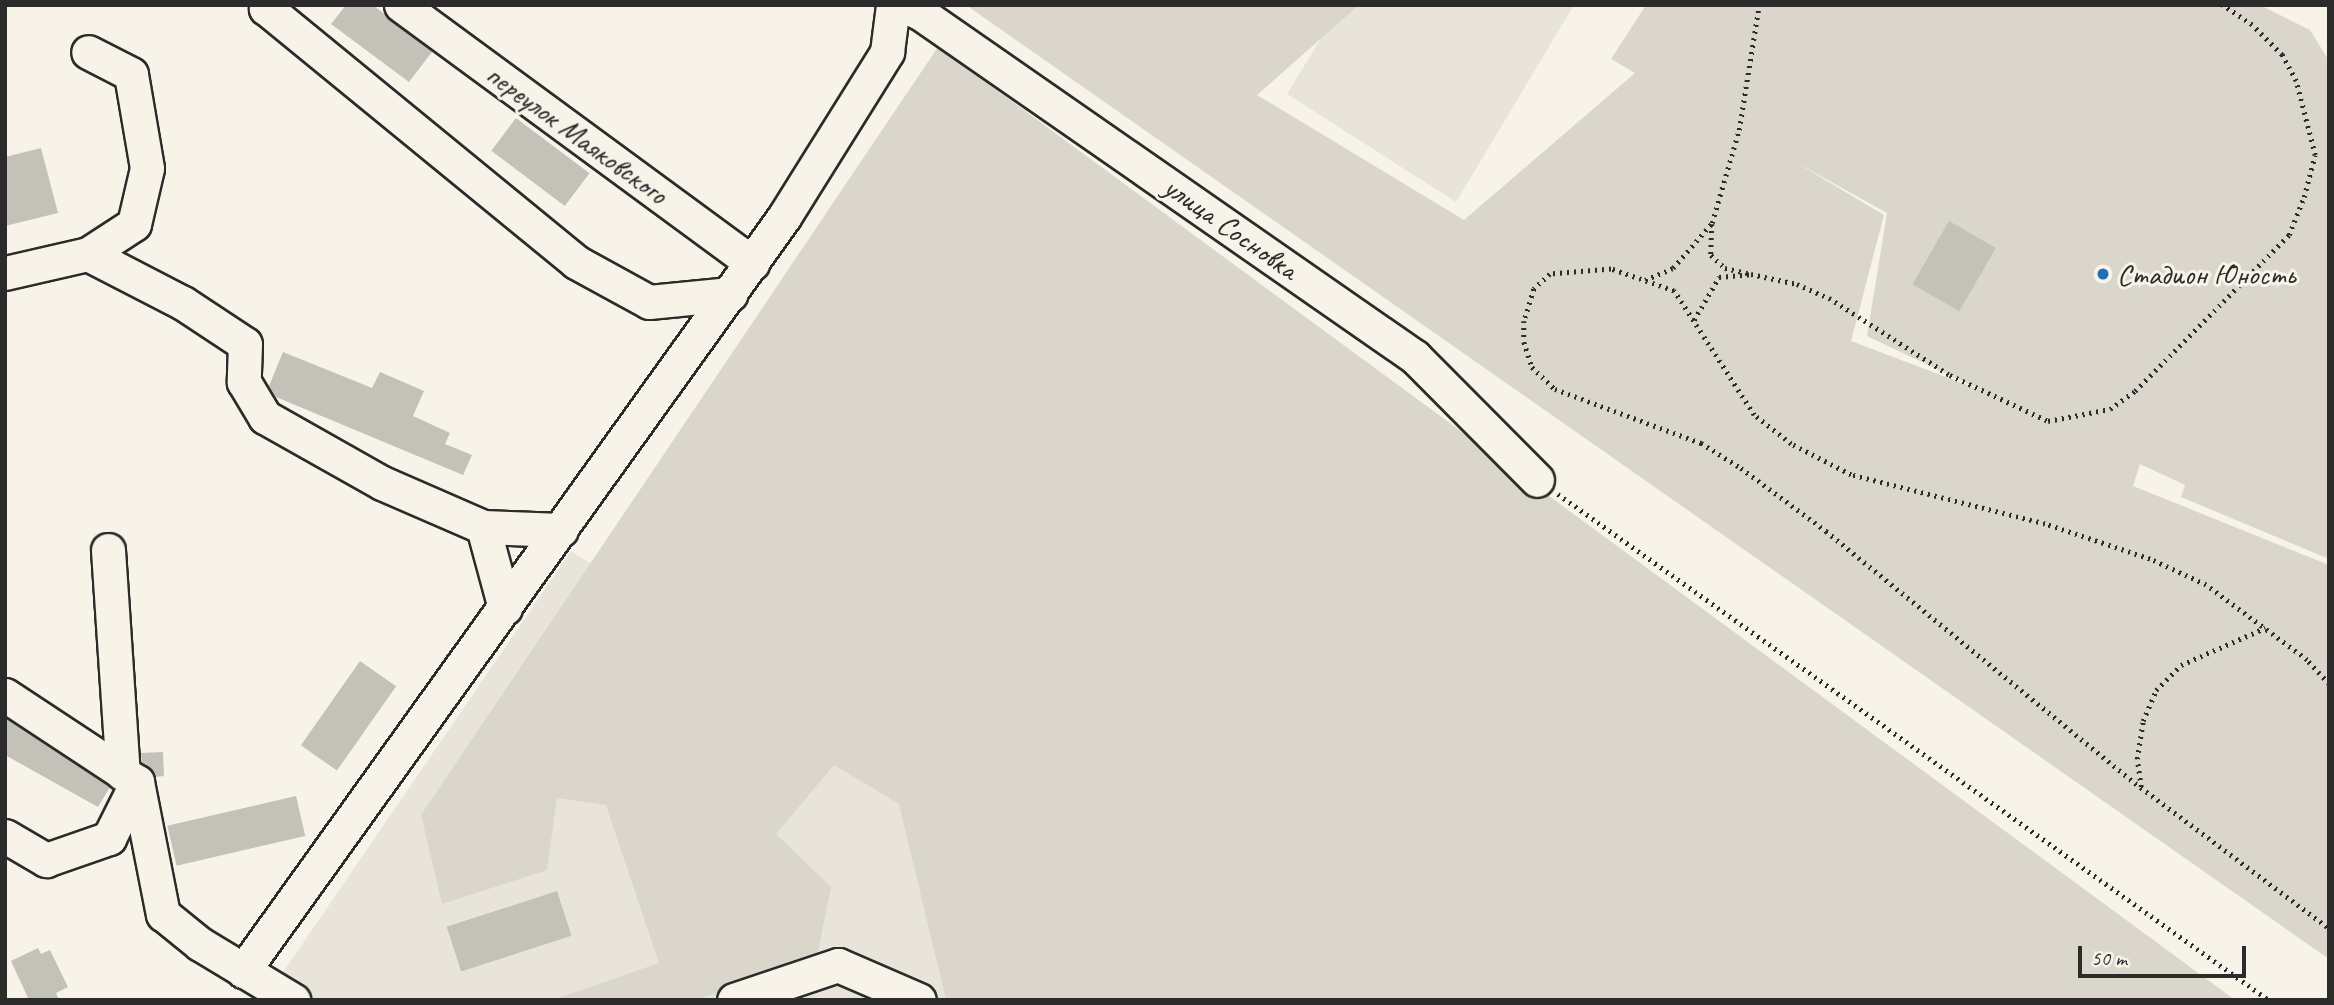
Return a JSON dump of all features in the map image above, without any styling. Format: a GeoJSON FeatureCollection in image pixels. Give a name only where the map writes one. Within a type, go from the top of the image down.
{"type":"FeatureCollection","features":[{"type":"Feature","properties":{"kind":"street"},"geometry":{"type":"LineString","coordinates":[[268,5],[266,8],[576,262],[649,302],[731,294]]}},
{"type":"Feature","properties":{"kind":"street","name":"переулок Маяковского"},"geometry":{"type":"LineString","coordinates":[[401,5],[752,263]]}},
{"type":"Feature","properties":{"kind":"street"},"geometry":{"type":"LineString","coordinates":[[243,971],[752,263],[887,52],[893,5]]}},
{"type":"Feature","properties":{"kind":"street","name":"улица Сосновка"},"geometry":{"type":"LineString","coordinates":[[902,5],[932,20],[1415,356],[1537,480]]}},
{"type":"Feature","properties":{"kind":"street"},"geometry":{"type":"LineString","coordinates":[[5,273],[88,254],[134,224],[147,168],[131,74],[88,52]]}},
{"type":"Feature","properties":{"kind":"street"},"geometry":{"type":"LineString","coordinates":[[88,254],[183,303],[245,344],[244,382],[265,417],[382,483],[483,527],[561,530]]}},
{"type":"Feature","properties":{"kind":"street"},"geometry":{"type":"LineString","coordinates":[[483,527],[505,608]]}},
{"type":"Feature","properties":{"kind":"street"},"geometry":{"type":"LineString","coordinates":[[108,550],[130,777],[163,914],[243,971],[283,993]]}},
{"type":"Feature","properties":{"kind":"street"},"geometry":{"type":"LineString","coordinates":[[5,695],[130,777]]}},
{"type":"Feature","properties":{"kind":"street"},"geometry":{"type":"LineString","coordinates":[[5,836],[46,860],[109,838],[130,777]]}},
{"type":"Feature","properties":{"kind":"street"},"geometry":{"type":"LineString","coordinates":[[734,1000],[838,965],[919,1000]]}},
{"type":"Feature","properties":{"kind":"path"},"geometry":{"type":"LineString","coordinates":[[1759,5],[1739,130],[1712,223],[1712,254],[1725,268],[1797,284],[1829,298],[1950,375],[2048,421],[2110,409],[2135,391],[2288,235],[2304,197],[2315,155],[2295,81],[2283,55],[2252,25],[2222,5]]}},
{"type":"Feature","properties":{"kind":"path"},"geometry":{"type":"LineString","coordinates":[[1644,280],[1673,268],[1712,223]]}},
{"type":"Feature","properties":{"kind":"path"},"geometry":{"type":"LineString","coordinates":[[2329,684],[2265,628],[2206,584],[2150,559],[2045,524],[1851,475],[1791,444],[1754,415],[1674,291],[1611,270],[1550,274],[1534,289],[1524,321],[1524,342],[1532,367],[1555,388],[1701,443],[1741,468],[2141,788],[2329,928]]}},
{"type":"Feature","properties":{"kind":"path"},"geometry":{"type":"LineString","coordinates":[[1693,321],[1704,296],[1719,277],[1751,274]]}},
{"type":"Feature","properties":{"kind":"path"},"geometry":{"type":"LineString","coordinates":[[1537,480],[2269,1000]]}},
{"type":"Feature","properties":{"kind":"path"},"geometry":{"type":"LineString","coordinates":[[2141,788],[2137,759],[2143,721],[2156,690],[2181,665],[2265,628]]}},
{"type":"Feature","properties":{"kind":"shaded area"},"geometry":{"type":"Polygon","coordinates":[[[966,5],[1359,5],[1257,95],[1464,220],[1635,73],[1611,59],[1646,5],[2260,5],[2310,30],[2329,61],[2329,559],[2181,497],[2185,485],[2140,464],[2133,486],[2329,565],[2329,959],[966,5]],[[1792,160],[1884,215],[1851,341],[1983,391],[1867,336],[1887,213],[1792,160]]]}},
{"type":"Feature","properties":{"kind":"shaded area"},"geometry":{"type":"Polygon","coordinates":[[[1341,5],[1574,5],[1456,202],[1287,94],[1341,5]]]}},
{"type":"Feature","properties":{"kind":"shaded area"},"geometry":{"type":"Polygon","coordinates":[[[938,47],[2235,1000],[946,1000],[899,804],[834,765],[776,834],[831,887],[816,961],[695,1000],[553,1000],[659,963],[606,805],[557,798],[547,870],[442,904],[421,815],[938,47]]]}},
{"type":"Feature","properties":{"kind":"shaded area"},"geometry":{"type":"Polygon","coordinates":[[[571,551],[948,790],[1021,1000],[264,1000],[571,551]]]}},
{"type":"Feature","properties":{"kind":"building"},"geometry":{"type":"Polygon","coordinates":[[[346,5],[373,5],[432,52],[409,82],[331,24],[346,5]]]}},
{"type":"Feature","properties":{"kind":"building"},"geometry":{"type":"Polygon","coordinates":[[[516,118],[589,173],[565,206],[491,151],[516,118]]]}},
{"type":"Feature","properties":{"kind":"building"},"geometry":{"type":"Polygon","coordinates":[[[41,148],[58,213],[5,226],[5,157],[41,148]]]}},
{"type":"Feature","properties":{"kind":"building"},"geometry":{"type":"Polygon","coordinates":[[[1949,221],[1996,248],[1959,311],[1912,284],[1949,221]]]}},
{"type":"Feature","properties":{"kind":"building"},"geometry":{"type":"Polygon","coordinates":[[[283,352],[372,388],[380,372],[424,391],[413,416],[450,433],[445,444],[472,455],[463,475],[276,397],[269,386],[283,352]]]}},
{"type":"Feature","properties":{"kind":"building"},"geometry":{"type":"Polygon","coordinates":[[[360,661],[396,686],[337,771],[301,745],[360,661]]]}},
{"type":"Feature","properties":{"kind":"building"},"geometry":{"type":"Polygon","coordinates":[[[5,718],[110,787],[98,807],[5,755],[5,718]]]}},
{"type":"Feature","properties":{"kind":"building"},"geometry":{"type":"Polygon","coordinates":[[[163,752],[164,776],[155,777],[142,762],[141,753],[163,752]]]}},
{"type":"Feature","properties":{"kind":"building"},"geometry":{"type":"Polygon","coordinates":[[[296,796],[305,836],[177,866],[167,826],[296,796]]]}},
{"type":"Feature","properties":{"kind":"building"},"geometry":{"type":"Polygon","coordinates":[[[557,891],[572,936],[461,972],[447,927],[557,891]]]}},
{"type":"Feature","properties":{"kind":"building"},"geometry":{"type":"Polygon","coordinates":[[[38,948],[41,954],[50,950],[68,987],[56,993],[59,1000],[29,1000],[11,961],[38,948]]]}},
{"type":"Feature","properties":{"kind":"place","name":"Стадион Юность"},"geometry":{"type":"Point","coordinates":[2103,274]}}]}
